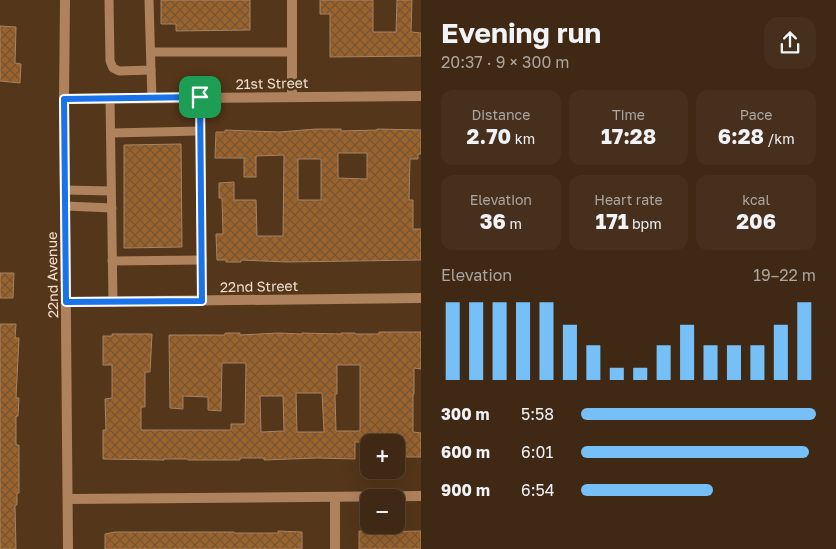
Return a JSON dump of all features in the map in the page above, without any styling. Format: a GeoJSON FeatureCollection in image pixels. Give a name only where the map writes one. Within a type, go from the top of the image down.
{"type":"FeatureCollection","features":[{"type":"Feature","properties":{"kind":"street","name":"22nd Avenue"},"geometry":{"type":"LineString","coordinates":[[65,0],[64,99],[68,549]]}},
{"type":"Feature","properties":{"kind":"street"},"geometry":{"type":"LineString","coordinates":[[292,0],[292,96]]}},
{"type":"Feature","properties":{"kind":"street","name":"21st Street"},"geometry":{"type":"LineString","coordinates":[[64,99],[421,96]]}},
{"type":"Feature","properties":{"kind":"street","name":"22nd Street"},"geometry":{"type":"LineString","coordinates":[[66,302],[421,298]]}},
{"type":"Feature","properties":{"kind":"street"},"geometry":{"type":"LineString","coordinates":[[68,499],[421,496]]}},
{"type":"Feature","properties":{"kind":"street"},"geometry":{"type":"LineString","coordinates":[[335,497],[336,549]]}},
{"type":"Feature","properties":{"kind":"lane"},"geometry":{"type":"LineString","coordinates":[[109,0],[110,61],[113,68],[119,71],[151,70]]}},
{"type":"Feature","properties":{"kind":"lane"},"geometry":{"type":"LineString","coordinates":[[150,0],[152,98]]}},
{"type":"Feature","properties":{"kind":"lane"},"geometry":{"type":"LineString","coordinates":[[151,52],[292,52]]}},
{"type":"Feature","properties":{"kind":"lane"},"geometry":{"type":"LineString","coordinates":[[200,97],[202,301]]}},
{"type":"Feature","properties":{"kind":"lane"},"geometry":{"type":"LineString","coordinates":[[110,98],[113,302]]}},
{"type":"Feature","properties":{"kind":"lane"},"geometry":{"type":"LineString","coordinates":[[110,133],[200,132]]}},
{"type":"Feature","properties":{"kind":"lane"},"geometry":{"type":"LineString","coordinates":[[65,190],[111,191]]}},
{"type":"Feature","properties":{"kind":"lane"},"geometry":{"type":"LineString","coordinates":[[65,206],[112,208]]}},
{"type":"Feature","properties":{"kind":"lane"},"geometry":{"type":"LineString","coordinates":[[112,261],[202,260]]}},
{"type":"Feature","properties":{"kind":"building"},"geometry":{"type":"Polygon","coordinates":[[[161,0],[250,0],[250,30],[176,31],[176,24],[161,24],[161,0]]]}},
{"type":"Feature","properties":{"kind":"building"},"geometry":{"type":"Polygon","coordinates":[[[320,0],[373,0],[373,32],[396,32],[397,0],[412,0],[411,32],[421,33],[421,56],[330,57],[330,14],[320,14],[320,0]]]}},
{"type":"Feature","properties":{"kind":"building"},"geometry":{"type":"Polygon","coordinates":[[[0,26],[16,27],[15,63],[21,64],[20,83],[0,81],[0,26]]]}},
{"type":"Feature","properties":{"kind":"building"},"geometry":{"type":"Polygon","coordinates":[[[316,129],[341,129],[341,131],[377,129],[421,130],[421,154],[418,154],[418,159],[410,159],[409,200],[413,200],[413,229],[421,229],[421,260],[287,262],[241,260],[241,262],[226,262],[226,260],[217,260],[216,234],[223,234],[222,198],[219,198],[219,183],[234,182],[234,200],[256,200],[257,236],[283,236],[284,155],[256,156],[256,177],[244,177],[244,158],[215,158],[216,132],[225,132],[225,130],[279,132],[316,129]],[[338,153],[338,178],[367,179],[367,153],[338,153]],[[298,159],[298,200],[321,200],[321,159],[298,159]]]}},
{"type":"Feature","properties":{"kind":"building"},"geometry":{"type":"Polygon","coordinates":[[[181,144],[182,247],[124,248],[124,145],[181,144]]]}},
{"type":"Feature","properties":{"kind":"building"},"geometry":{"type":"Polygon","coordinates":[[[0,273],[14,273],[13,298],[0,298],[0,273]]]}},
{"type":"Feature","properties":{"kind":"building"},"geometry":{"type":"Polygon","coordinates":[[[0,324],[16,324],[15,338],[19,338],[16,398],[19,398],[18,416],[16,416],[16,445],[19,445],[19,493],[17,493],[17,505],[15,505],[16,549],[0,549],[0,324]]]}},
{"type":"Feature","properties":{"kind":"building"},"geometry":{"type":"Polygon","coordinates":[[[421,332],[421,369],[414,368],[413,432],[421,433],[421,457],[405,457],[405,434],[360,434],[360,442],[355,442],[355,459],[103,459],[103,430],[106,430],[105,399],[112,398],[112,365],[103,365],[103,336],[112,336],[112,334],[152,334],[150,372],[145,372],[145,407],[141,407],[141,430],[231,430],[231,424],[245,424],[246,363],[222,363],[221,411],[208,410],[208,397],[183,396],[183,409],[170,408],[169,335],[225,335],[225,333],[240,333],[240,335],[278,333],[355,334],[421,332]],[[337,365],[337,394],[335,394],[336,431],[360,431],[360,365],[337,365]],[[296,393],[297,432],[324,432],[322,393],[296,393]],[[260,396],[261,432],[284,431],[283,396],[260,396]]]}},
{"type":"Feature","properties":{"kind":"building"},"geometry":{"type":"Polygon","coordinates":[[[278,531],[302,532],[302,549],[105,549],[105,534],[115,532],[278,533],[278,531]]]}},
{"type":"Feature","properties":{"kind":"building"},"geometry":{"type":"Polygon","coordinates":[[[359,531],[360,534],[405,534],[405,531],[421,531],[421,549],[359,549],[359,531]]]}},
{"type":"Feature","properties":{"kind":"route"},"geometry":{"type":"LineString","coordinates":[[200,97],[202,301],[66,302],[64,99],[200,97]]}}]}
